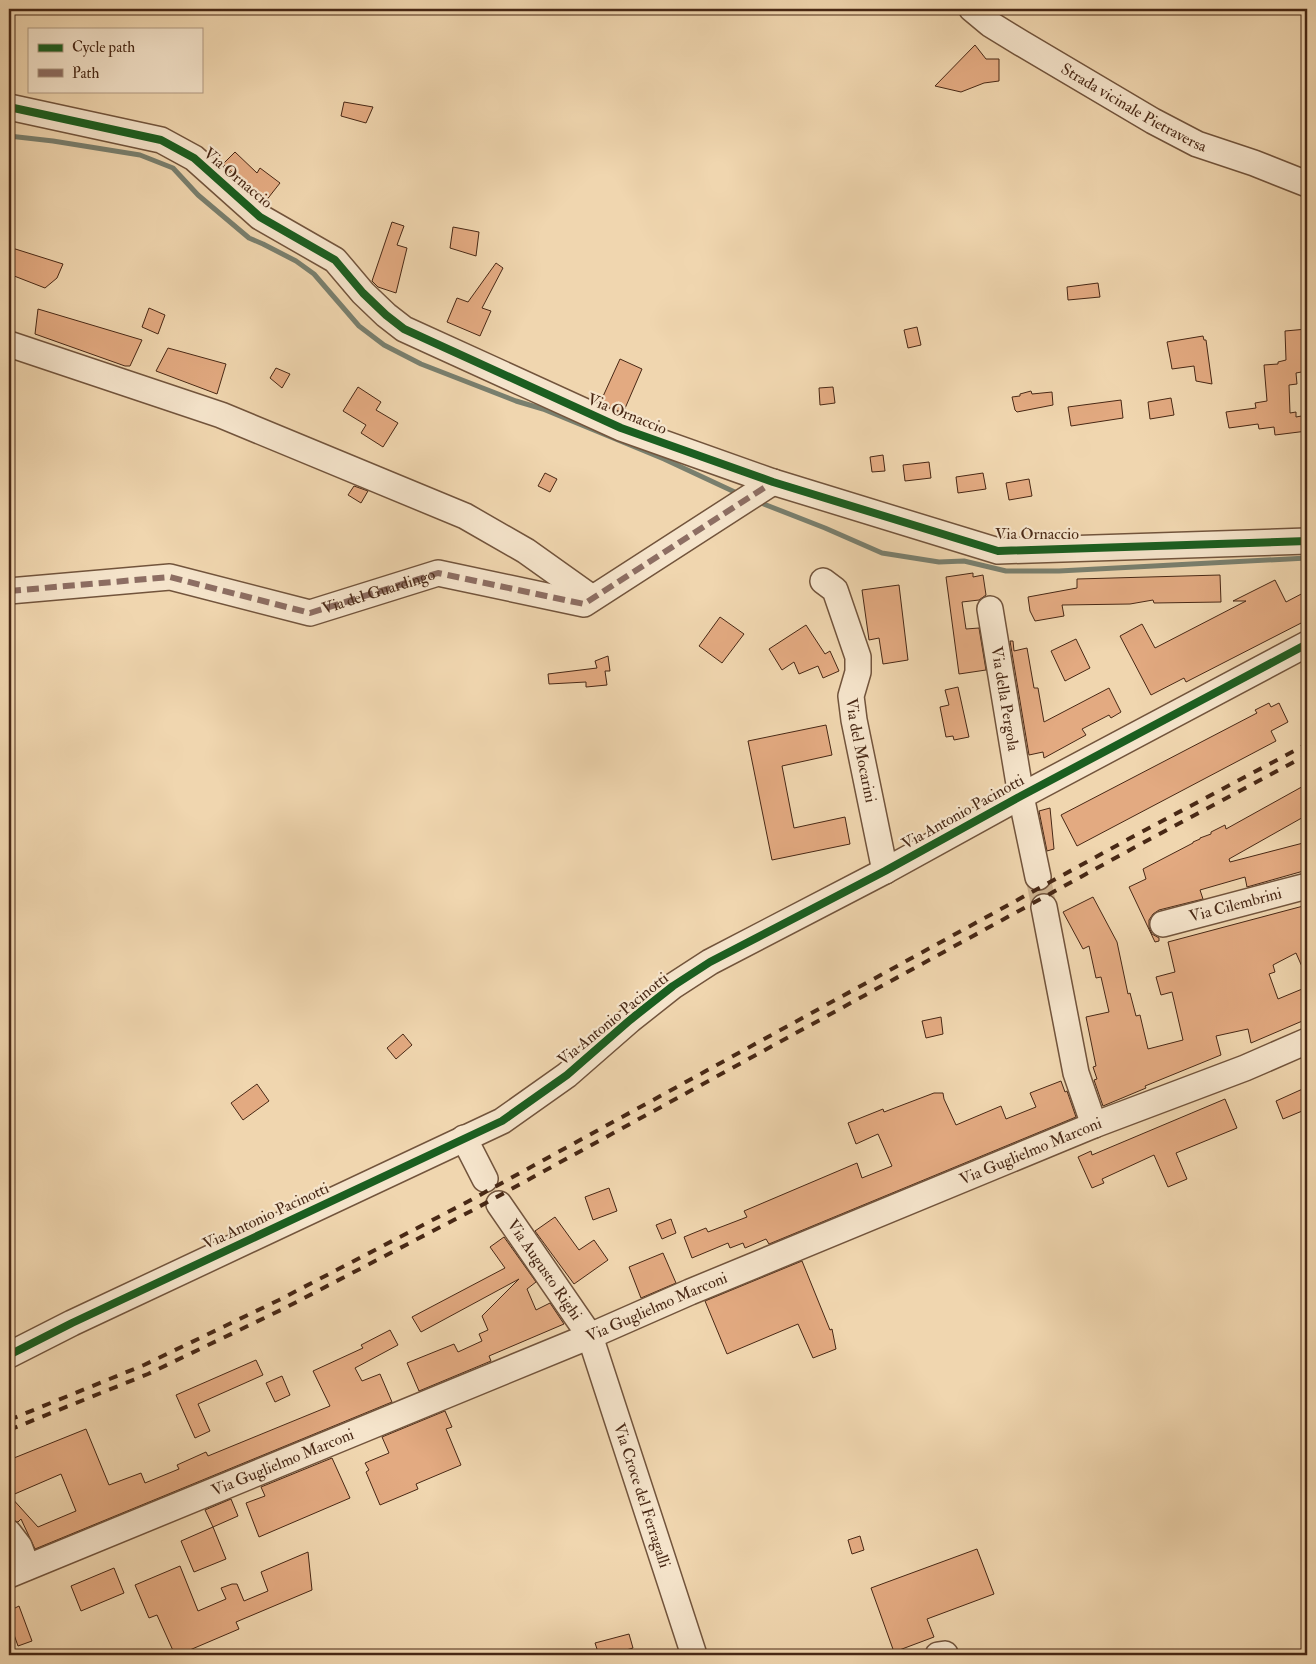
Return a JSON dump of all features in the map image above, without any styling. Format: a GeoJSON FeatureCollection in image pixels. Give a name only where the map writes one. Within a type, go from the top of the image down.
{"type":"FeatureCollection","features":[{"type":"Feature","properties":{"kind":"street","name":"Strada vicinale Pietraversa"},"geometry":{"type":"LineString","coordinates":[[972,9],[990,24],[1021,43],[1153,121],[1197,144],[1254,163],[1307,184]]}},
{"type":"Feature","properties":{"kind":"street","name":"Via Ornaccio"},"geometry":{"type":"LineString","coordinates":[[9,107],[161,140],[194,158],[260,217],[335,260],[363,293],[404,329],[621,428],[766,486],[998,551],[1307,541]]}},
{"type":"Feature","properties":{"kind":"street"},"geometry":{"type":"LineString","coordinates":[[9,344],[221,415],[465,516],[526,551],[592,598]]}},
{"type":"Feature","properties":{"kind":"street","name":"Via del Guardingo"},"geometry":{"type":"LineString","coordinates":[[9,591],[170,577],[310,613],[438,574],[584,604],[766,486]]}},
{"type":"Feature","properties":{"kind":"street","name":"Via del Mocarini"},"geometry":{"type":"LineString","coordinates":[[823,580],[835,590],[858,657],[858,672],[851,696],[854,720],[885,871]]}},
{"type":"Feature","properties":{"kind":"street","name":"Via della Pergola"},"geometry":{"type":"LineString","coordinates":[[990,609],[1021,796],[1038,877]]}},
{"type":"Feature","properties":{"kind":"street","name":"Via Antonio Pacinotti"},"geometry":{"type":"LineString","coordinates":[[9,1356],[72,1323],[502,1121],[568,1075],[630,1020],[673,986],[710,962],[885,871],[1021,796],[1307,644]]}},
{"type":"Feature","properties":{"kind":"street","name":"Via Cilembrini"},"geometry":{"type":"LineString","coordinates":[[1163,924],[1307,886]]}},
{"type":"Feature","properties":{"kind":"street"},"geometry":{"type":"LineString","coordinates":[[1044,907],[1076,1073],[1094,1125]]}},
{"type":"Feature","properties":{"kind":"street","name":"Via Guglielmo Marconi"},"geometry":{"type":"LineString","coordinates":[[18,1571],[590,1336],[699,1288],[1094,1125],[1245,1068],[1307,1041]]}},
{"type":"Feature","properties":{"kind":"street"},"geometry":{"type":"LineString","coordinates":[[464,1138],[485,1179]]}},
{"type":"Feature","properties":{"kind":"street","name":"Via Augusto Righi"},"geometry":{"type":"LineString","coordinates":[[499,1204],[590,1336]]}},
{"type":"Feature","properties":{"kind":"street","name":"Via Croce del Ferragalli"},"geometry":{"type":"LineString","coordinates":[[590,1336],[694,1655]]}},
{"type":"Feature","properties":{"kind":"street"},"geometry":{"type":"LineString","coordinates":[[9,1533],[19,1546],[18,1571]]}},
{"type":"Feature","properties":{"kind":"building"},"geometry":{"type":"Polygon","coordinates":[[[975,45],[986,59],[999,59],[999,81],[984,83],[961,92],[935,86],[975,45]]]}},
{"type":"Feature","properties":{"kind":"building"},"geometry":{"type":"Polygon","coordinates":[[[344,102],[373,107],[366,123],[341,116],[344,102]]]}},
{"type":"Feature","properties":{"kind":"building"},"geometry":{"type":"Polygon","coordinates":[[[235,152],[257,173],[260,168],[280,183],[265,202],[223,164],[235,152]]]}},
{"type":"Feature","properties":{"kind":"building"},"geometry":{"type":"Polygon","coordinates":[[[392,222],[404,226],[397,245],[407,248],[396,293],[378,287],[372,281],[392,222]]]}},
{"type":"Feature","properties":{"kind":"building"},"geometry":{"type":"Polygon","coordinates":[[[453,227],[479,232],[476,256],[450,248],[453,227]]]}},
{"type":"Feature","properties":{"kind":"building"},"geometry":{"type":"Polygon","coordinates":[[[9,247],[63,264],[57,278],[45,288],[9,274],[9,247]]]}},
{"type":"Feature","properties":{"kind":"building"},"geometry":{"type":"Polygon","coordinates":[[[496,263],[503,268],[482,308],[491,311],[480,336],[447,322],[457,298],[468,302],[496,263]]]}},
{"type":"Feature","properties":{"kind":"building"},"geometry":{"type":"Polygon","coordinates":[[[1098,283],[1100,297],[1068,300],[1067,287],[1098,283]]]}},
{"type":"Feature","properties":{"kind":"building"},"geometry":{"type":"Polygon","coordinates":[[[149,308],[165,315],[158,334],[142,327],[149,308]]]}},
{"type":"Feature","properties":{"kind":"building"},"geometry":{"type":"Polygon","coordinates":[[[38,309],[142,340],[130,366],[125,366],[35,334],[38,309]]]}},
{"type":"Feature","properties":{"kind":"building"},"geometry":{"type":"Polygon","coordinates":[[[917,327],[921,345],[908,348],[904,330],[917,327]]]}},
{"type":"Feature","properties":{"kind":"building"},"geometry":{"type":"Polygon","coordinates":[[[1307,329],[1307,371],[1296,373],[1297,384],[1289,385],[1290,413],[1296,412],[1296,417],[1307,415],[1307,431],[1275,435],[1274,427],[1259,429],[1258,424],[1229,428],[1226,412],[1256,408],[1255,403],[1267,401],[1264,365],[1278,364],[1278,362],[1286,360],[1285,331],[1307,329]]]}},
{"type":"Feature","properties":{"kind":"building"},"geometry":{"type":"Polygon","coordinates":[[[1203,336],[1204,340],[1206,340],[1212,384],[1196,381],[1194,366],[1172,369],[1167,342],[1203,336]]]}},
{"type":"Feature","properties":{"kind":"building"},"geometry":{"type":"Polygon","coordinates":[[[168,348],[226,364],[217,394],[156,371],[168,348]]]}},
{"type":"Feature","properties":{"kind":"building"},"geometry":{"type":"Polygon","coordinates":[[[620,359],[642,369],[623,413],[600,403],[620,359]]]}},
{"type":"Feature","properties":{"kind":"building"},"geometry":{"type":"Polygon","coordinates":[[[276,368],[290,374],[282,388],[270,378],[276,368]]]}},
{"type":"Feature","properties":{"kind":"building"},"geometry":{"type":"Polygon","coordinates":[[[358,387],[381,402],[376,410],[398,423],[383,447],[361,433],[366,425],[343,411],[358,387]]]}},
{"type":"Feature","properties":{"kind":"building"},"geometry":{"type":"Polygon","coordinates":[[[833,387],[835,403],[820,405],[819,388],[833,387]]]}},
{"type":"Feature","properties":{"kind":"building"},"geometry":{"type":"Polygon","coordinates":[[[1031,391],[1032,394],[1052,392],[1053,405],[1017,412],[1012,397],[1031,391]]]}},
{"type":"Feature","properties":{"kind":"building"},"geometry":{"type":"Polygon","coordinates":[[[1171,398],[1174,415],[1150,419],[1148,402],[1171,398]]]}},
{"type":"Feature","properties":{"kind":"building"},"geometry":{"type":"Polygon","coordinates":[[[1121,400],[1123,418],[1071,426],[1068,407],[1121,400]]]}},
{"type":"Feature","properties":{"kind":"building"},"geometry":{"type":"Polygon","coordinates":[[[883,455],[885,471],[872,472],[870,457],[883,455]]]}},
{"type":"Feature","properties":{"kind":"building"},"geometry":{"type":"Polygon","coordinates":[[[929,462],[931,478],[905,481],[903,465],[929,462]]]}},
{"type":"Feature","properties":{"kind":"building"},"geometry":{"type":"Polygon","coordinates":[[[545,473],[557,479],[550,492],[538,486],[545,473]]]}},
{"type":"Feature","properties":{"kind":"building"},"geometry":{"type":"Polygon","coordinates":[[[983,473],[986,489],[958,493],[956,477],[983,473]]]}},
{"type":"Feature","properties":{"kind":"building"},"geometry":{"type":"Polygon","coordinates":[[[1029,479],[1032,496],[1009,500],[1006,483],[1029,479]]]}},
{"type":"Feature","properties":{"kind":"building"},"geometry":{"type":"Polygon","coordinates":[[[354,486],[368,491],[361,503],[348,495],[354,486]]]}},
{"type":"Feature","properties":{"kind":"building"},"geometry":{"type":"Polygon","coordinates":[[[973,573],[973,577],[983,575],[986,595],[979,600],[962,602],[966,629],[979,628],[986,670],[959,674],[946,577],[973,573]]]}},
{"type":"Feature","properties":{"kind":"building"},"geometry":{"type":"Polygon","coordinates":[[[1220,575],[1221,602],[1154,603],[1153,600],[1130,604],[1062,605],[1064,616],[1035,621],[1030,611],[1028,597],[1077,588],[1077,579],[1220,575]]]}},
{"type":"Feature","properties":{"kind":"building"},"geometry":{"type":"Polygon","coordinates":[[[1275,580],[1286,602],[1307,591],[1307,620],[1186,682],[1184,678],[1151,695],[1120,636],[1142,624],[1155,648],[1246,601],[1233,601],[1275,580]]]}},
{"type":"Feature","properties":{"kind":"building"},"geometry":{"type":"Polygon","coordinates":[[[899,585],[908,660],[883,664],[879,638],[869,640],[862,590],[899,585]]]}},
{"type":"Feature","properties":{"kind":"building"},"geometry":{"type":"Polygon","coordinates":[[[720,617],[744,634],[722,663],[699,646],[720,617]]]}},
{"type":"Feature","properties":{"kind":"building"},"geometry":{"type":"Polygon","coordinates":[[[806,625],[825,654],[830,651],[839,671],[823,678],[818,666],[799,674],[794,662],[782,670],[769,649],[806,625]]]}},
{"type":"Feature","properties":{"kind":"building"},"geometry":{"type":"Polygon","coordinates":[[[1076,639],[1090,668],[1065,681],[1051,651],[1076,639]]]}},
{"type":"Feature","properties":{"kind":"building"},"geometry":{"type":"Polygon","coordinates":[[[1010,641],[1013,641],[1014,651],[1027,648],[1034,688],[1038,688],[1044,722],[1109,688],[1121,712],[1111,718],[1109,715],[1082,729],[1086,735],[1044,758],[1043,752],[1029,755],[1010,641]]]}},
{"type":"Feature","properties":{"kind":"building"},"geometry":{"type":"Polygon","coordinates":[[[608,656],[610,671],[605,671],[607,685],[586,687],[586,682],[549,684],[548,674],[597,668],[595,661],[608,656]]]}},
{"type":"Feature","properties":{"kind":"building"},"geometry":{"type":"Polygon","coordinates":[[[958,687],[969,737],[954,740],[953,736],[946,737],[940,707],[949,705],[945,690],[958,687]]]}},
{"type":"Feature","properties":{"kind":"building"},"geometry":{"type":"Polygon","coordinates":[[[1269,703],[1271,707],[1279,703],[1288,722],[1271,731],[1276,741],[1077,846],[1061,815],[1257,713],[1255,710],[1269,703]]]}},
{"type":"Feature","properties":{"kind":"building"},"geometry":{"type":"Polygon","coordinates":[[[826,725],[832,755],[782,766],[794,828],[845,817],[850,844],[772,860],[748,741],[826,725]]]}},
{"type":"Feature","properties":{"kind":"building"},"geometry":{"type":"Polygon","coordinates":[[[1307,784],[1307,815],[1229,859],[1230,862],[1307,842],[1307,870],[1247,887],[1245,877],[1200,890],[1203,899],[1159,910],[1153,914],[1149,920],[1149,927],[1152,934],[1159,938],[1159,941],[1155,942],[1129,887],[1146,879],[1143,869],[1225,825],[1226,829],[1307,784]]]}},
{"type":"Feature","properties":{"kind":"building"},"geometry":{"type":"Polygon","coordinates":[[[1050,808],[1054,849],[1047,851],[1039,811],[1050,808]]]}},
{"type":"Feature","properties":{"kind":"building"},"geometry":{"type":"Polygon","coordinates":[[[1093,897],[1117,942],[1128,994],[1130,993],[1136,1016],[1140,1015],[1148,1049],[1183,1040],[1172,992],[1161,995],[1156,977],[1175,972],[1168,942],[1307,905],[1307,978],[1296,953],[1273,965],[1275,972],[1269,974],[1278,999],[1307,987],[1307,1019],[1251,1043],[1248,1029],[1216,1036],[1221,1055],[1145,1086],[1146,1088],[1103,1106],[1094,1080],[1097,1079],[1093,1067],[1096,1066],[1086,1017],[1109,1012],[1101,977],[1096,978],[1089,946],[1083,949],[1063,912],[1093,897]]]}},
{"type":"Feature","properties":{"kind":"building"},"geometry":{"type":"Polygon","coordinates":[[[941,1017],[943,1034],[926,1038],[922,1021],[941,1017]]]}},
{"type":"Feature","properties":{"kind":"building"},"geometry":{"type":"Polygon","coordinates":[[[403,1034],[412,1045],[396,1059],[387,1048],[403,1034]]]}},
{"type":"Feature","properties":{"kind":"building"},"geometry":{"type":"Polygon","coordinates":[[[1061,1081],[1065,1092],[1067,1091],[1076,1117],[769,1244],[766,1239],[745,1248],[743,1243],[730,1248],[728,1243],[692,1258],[684,1237],[706,1228],[708,1232],[747,1217],[744,1211],[857,1163],[862,1178],[892,1166],[878,1134],[856,1144],[848,1123],[883,1109],[884,1112],[934,1093],[943,1093],[956,1125],[1001,1106],[1006,1119],[1036,1107],[1030,1093],[1061,1081]]]}},
{"type":"Feature","properties":{"kind":"building"},"geometry":{"type":"Polygon","coordinates":[[[257,1084],[269,1101],[243,1120],[231,1103],[257,1084]]]}},
{"type":"Feature","properties":{"kind":"building"},"geometry":{"type":"Polygon","coordinates":[[[1307,1087],[1307,1109],[1283,1119],[1276,1101],[1307,1087]]]}},
{"type":"Feature","properties":{"kind":"building"},"geometry":{"type":"Polygon","coordinates":[[[1225,1099],[1237,1128],[1176,1153],[1187,1179],[1168,1187],[1154,1155],[1102,1179],[1104,1183],[1092,1188],[1078,1157],[1091,1151],[1092,1155],[1225,1099]]]}},
{"type":"Feature","properties":{"kind":"building"},"geometry":{"type":"Polygon","coordinates":[[[609,1188],[617,1211],[593,1220],[585,1197],[609,1188]]]}},
{"type":"Feature","properties":{"kind":"building"},"geometry":{"type":"Polygon","coordinates":[[[555,1217],[579,1250],[594,1240],[608,1260],[574,1284],[535,1231],[555,1217]]]}},
{"type":"Feature","properties":{"kind":"building"},"geometry":{"type":"Polygon","coordinates":[[[671,1219],[676,1233],[662,1239],[656,1225],[671,1219]]]}},
{"type":"Feature","properties":{"kind":"building"},"geometry":{"type":"Polygon","coordinates":[[[504,1237],[536,1282],[527,1289],[536,1310],[550,1303],[564,1324],[489,1356],[491,1361],[419,1391],[407,1363],[454,1344],[458,1352],[482,1341],[479,1334],[488,1330],[482,1316],[519,1279],[421,1332],[412,1317],[505,1268],[490,1247],[504,1237]]]}},
{"type":"Feature","properties":{"kind":"building"},"geometry":{"type":"Polygon","coordinates":[[[663,1253],[676,1283],[641,1298],[629,1267],[663,1253]]]}},
{"type":"Feature","properties":{"kind":"building"},"geometry":{"type":"Polygon","coordinates":[[[802,1261],[830,1330],[832,1329],[836,1349],[813,1358],[798,1324],[727,1354],[705,1301],[802,1261]]]}},
{"type":"Feature","properties":{"kind":"building"},"geometry":{"type":"Polygon","coordinates":[[[390,1330],[398,1345],[355,1368],[362,1381],[380,1374],[392,1402],[35,1549],[21,1519],[18,1522],[9,1519],[9,1460],[86,1429],[109,1485],[141,1473],[145,1483],[179,1469],[177,1465],[206,1452],[208,1456],[330,1406],[313,1371],[363,1348],[361,1345],[390,1330]],[[61,1474],[10,1496],[38,1527],[76,1511],[61,1474]]]}},
{"type":"Feature","properties":{"kind":"building"},"geometry":{"type":"Polygon","coordinates":[[[256,1360],[263,1375],[198,1404],[210,1431],[195,1438],[176,1395],[256,1360]]]}},
{"type":"Feature","properties":{"kind":"building"},"geometry":{"type":"Polygon","coordinates":[[[282,1376],[290,1395],[275,1402],[266,1383],[282,1376]]]}},
{"type":"Feature","properties":{"kind":"building"},"geometry":{"type":"Polygon","coordinates":[[[445,1411],[452,1427],[446,1429],[461,1465],[416,1484],[418,1489],[380,1505],[366,1472],[369,1470],[365,1463],[389,1453],[382,1437],[445,1411]]]}},
{"type":"Feature","properties":{"kind":"building"},"geometry":{"type":"Polygon","coordinates":[[[332,1458],[350,1498],[259,1537],[246,1503],[265,1496],[261,1487],[332,1458]]]}},
{"type":"Feature","properties":{"kind":"building"},"geometry":{"type":"Polygon","coordinates":[[[231,1499],[238,1516],[213,1527],[205,1510],[231,1499]]]}},
{"type":"Feature","properties":{"kind":"building"},"geometry":{"type":"Polygon","coordinates":[[[213,1527],[226,1559],[194,1572],[181,1541],[213,1527]]]}},
{"type":"Feature","properties":{"kind":"building"},"geometry":{"type":"Polygon","coordinates":[[[860,1536],[864,1550],[852,1554],[848,1540],[860,1536]]]}},
{"type":"Feature","properties":{"kind":"building"},"geometry":{"type":"Polygon","coordinates":[[[977,1549],[994,1594],[927,1619],[934,1637],[894,1652],[871,1588],[977,1549]]]}},
{"type":"Feature","properties":{"kind":"building"},"geometry":{"type":"Polygon","coordinates":[[[308,1552],[312,1590],[236,1622],[239,1629],[178,1655],[175,1655],[157,1615],[149,1618],[135,1585],[180,1566],[198,1611],[226,1599],[221,1588],[232,1584],[237,1584],[244,1601],[268,1591],[261,1572],[308,1552]]]}},
{"type":"Feature","properties":{"kind":"building"},"geometry":{"type":"Polygon","coordinates":[[[114,1568],[124,1593],[81,1611],[71,1586],[114,1568]]]}},
{"type":"Feature","properties":{"kind":"building"},"geometry":{"type":"Polygon","coordinates":[[[19,1606],[32,1641],[18,1646],[12,1629],[9,1630],[9,1611],[19,1606]]]}},
{"type":"Feature","properties":{"kind":"building"},"geometry":{"type":"Polygon","coordinates":[[[629,1634],[633,1648],[609,1655],[599,1655],[595,1643],[629,1634]]]}},
{"type":"Feature","properties":{"kind":"waterway"},"geometry":{"type":"LineString","coordinates":[[9,136],[140,155],[173,168],[198,195],[249,238],[296,261],[314,274],[359,326],[384,345],[421,364],[516,401],[543,409],[664,459],[739,494]]}},
{"type":"Feature","properties":{"kind":"waterway"},"geometry":{"type":"LineString","coordinates":[[756,501],[882,553],[939,562],[964,561],[1006,571],[1059,571],[1307,558]]}},
{"type":"Feature","properties":{"kind":"tunnel"},"geometry":{"type":"LineString","coordinates":[[1038,877],[1044,907]]}},
{"type":"Feature","properties":{"kind":"railway"},"geometry":{"type":"LineString","coordinates":[[9,1420],[144,1365],[279,1300],[469,1201],[1134,836],[1307,744]]}},
{"type":"Feature","properties":{"kind":"railway"},"geometry":{"type":"LineString","coordinates":[[9,1430],[148,1374],[283,1309],[473,1210],[1307,755]]}},
{"type":"Feature","properties":{"kind":"marked path"},"geometry":{"type":"LineString","coordinates":[[9,591],[170,577],[310,613],[438,573],[584,604],[773,482]]}},
{"type":"Feature","properties":{"kind":"cycle path"},"geometry":{"type":"LineString","coordinates":[[9,107],[161,140],[194,158],[260,217],[335,260],[363,293],[404,329],[621,428],[773,482],[998,551],[1307,541]]}},
{"type":"Feature","properties":{"kind":"cycle path"},"geometry":{"type":"LineString","coordinates":[[9,1355],[72,1323],[502,1121],[567,1075],[630,1020],[673,986],[710,962],[885,871],[1021,796],[1307,644]]}}]}
